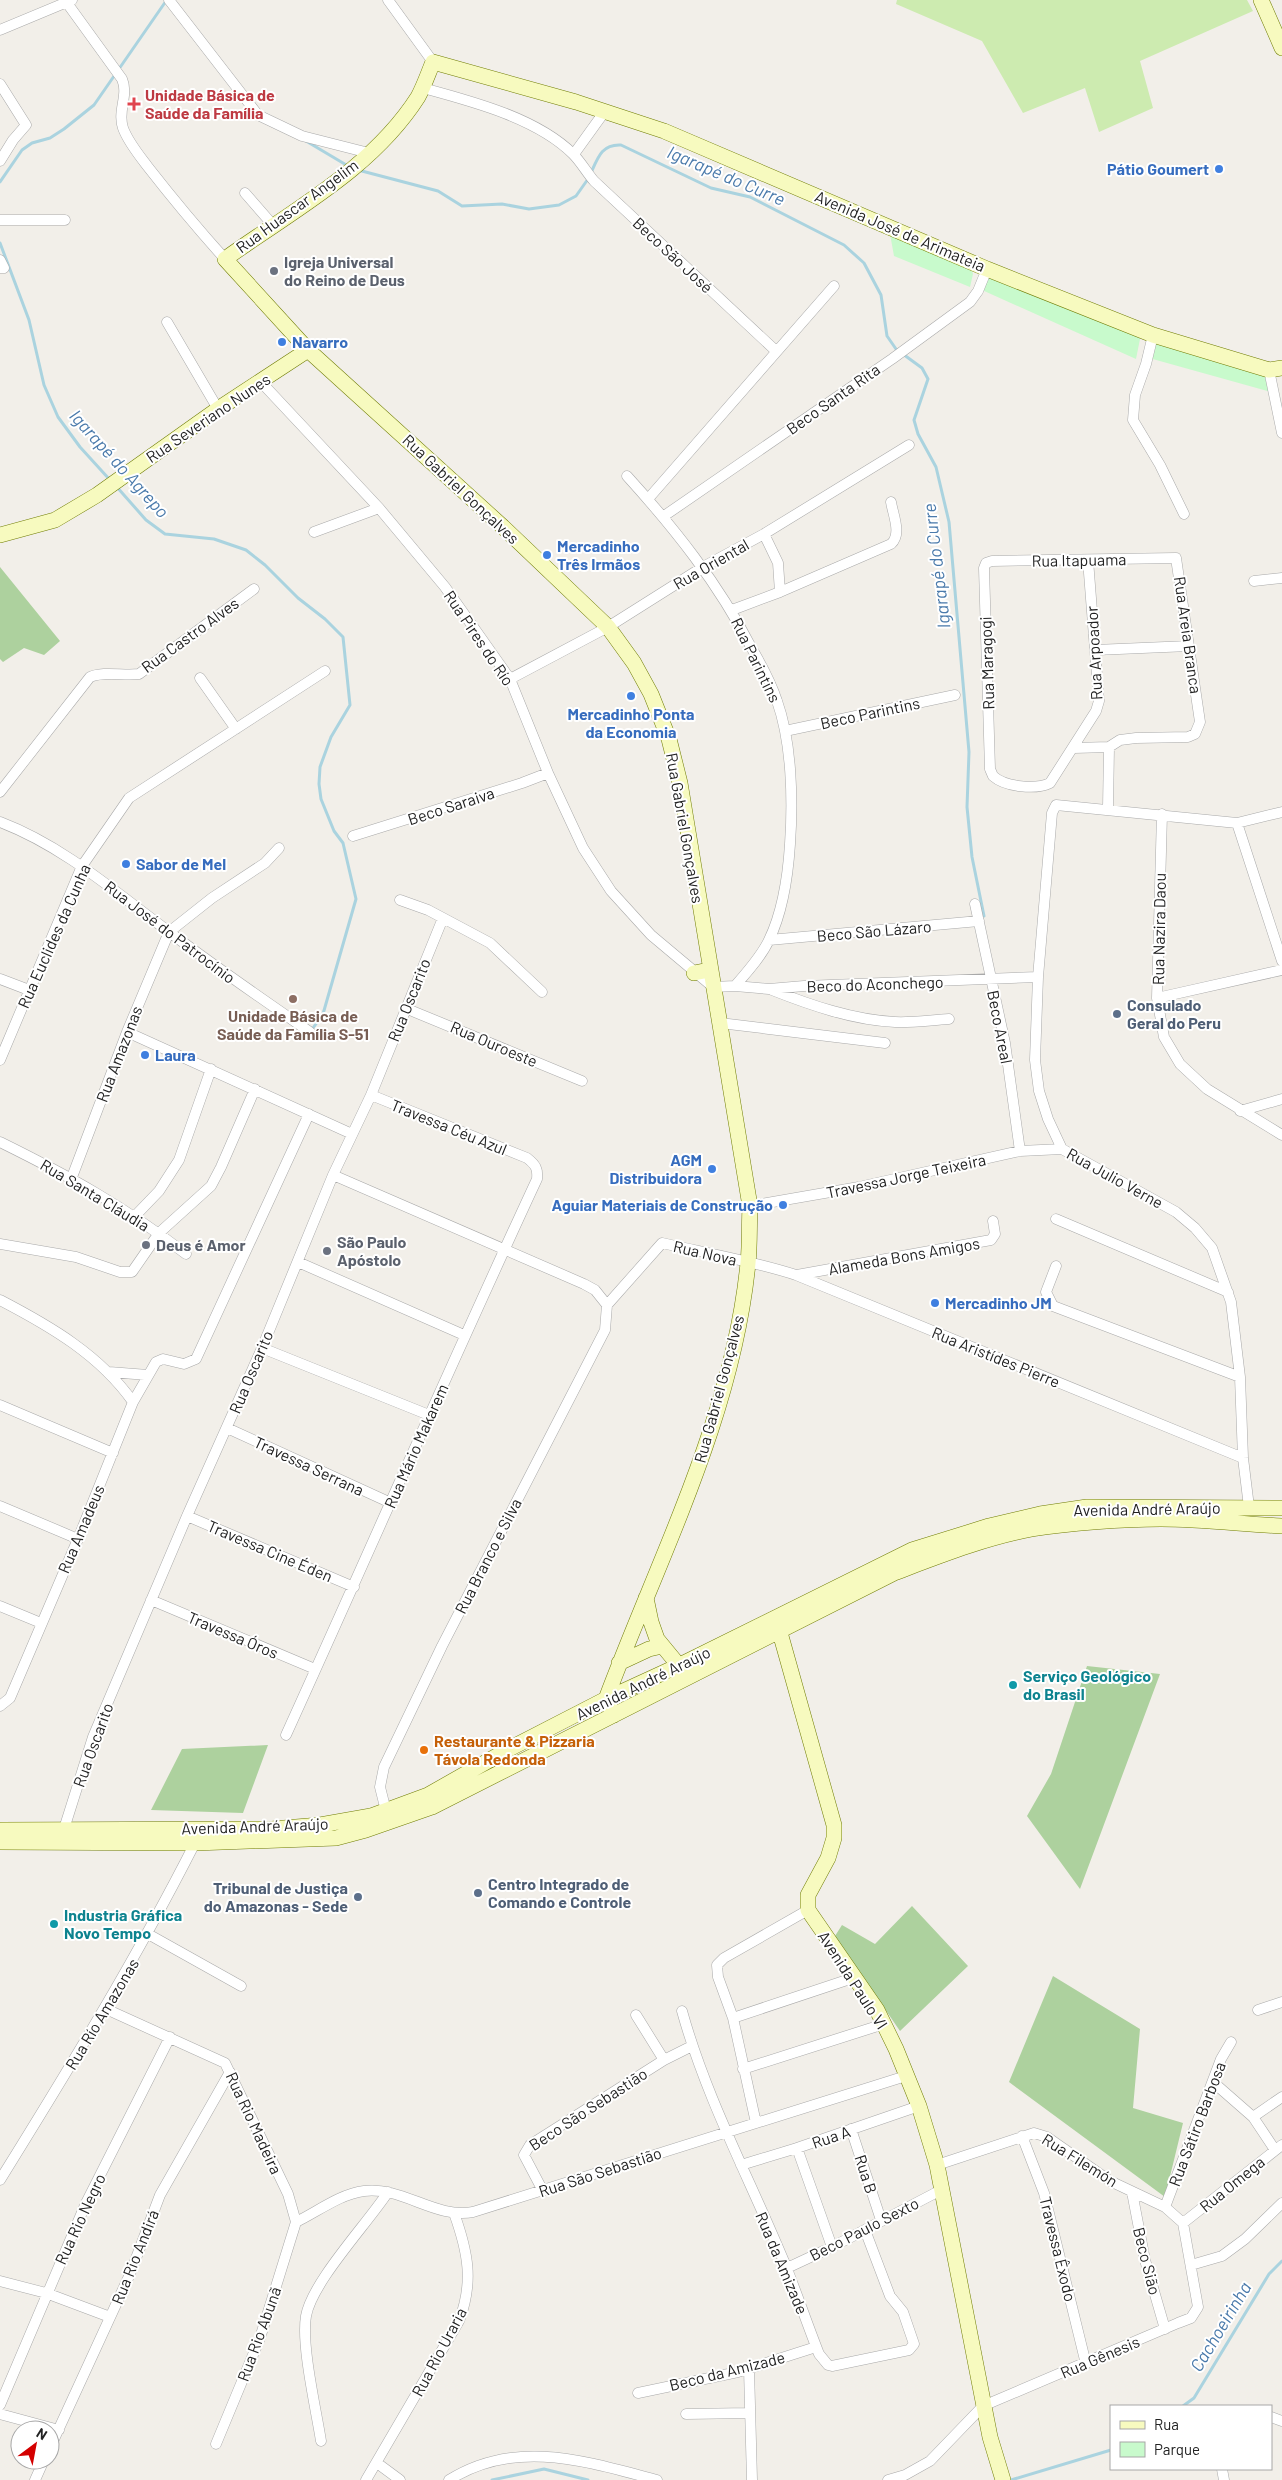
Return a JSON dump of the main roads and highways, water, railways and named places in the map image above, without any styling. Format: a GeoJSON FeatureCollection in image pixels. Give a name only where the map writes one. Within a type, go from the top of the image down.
{"type":"FeatureCollection","features":[{"type":"Feature","properties":{"kind":"waterway","name":"Igarapé do Agrepo"},"geometry":{"type":"LineString","coordinates":[[0,182],[22,150],[32,143],[50,138],[94,105],[166,1]]}},
{"type":"Feature","properties":{"kind":"waterway","name":"Igarapé do Curre"},"geometry":{"type":"LineString","coordinates":[[306,141],[348,166]]}},
{"type":"Feature","properties":{"kind":"waterway","name":"Igarapé do Curre"},"geometry":{"type":"LineString","coordinates":[[591,173],[605,149],[621,145],[711,188],[750,197],[844,245],[864,263],[881,295],[887,336],[896,349],[922,368],[928,379],[914,420],[918,434],[936,467],[949,522],[969,752],[967,807],[972,857],[984,916]]}},
{"type":"Feature","properties":{"kind":"waterway","name":"Igarapé do Curre"},"geometry":{"type":"LineString","coordinates":[[358,170],[438,191],[462,206],[502,204],[529,209],[559,205],[576,196],[588,179]]}},
{"type":"Feature","properties":{"kind":"waterway","name":"Igarapé do Agrepo"},"geometry":{"type":"LineString","coordinates":[[0,243],[29,320],[44,385],[58,417],[80,447],[110,480]]}},
{"type":"Feature","properties":{"kind":"waterway","name":"Igarapé do Agrepo"},"geometry":{"type":"LineString","coordinates":[[116,486],[146,520],[165,534],[214,539],[246,550],[265,565],[298,598],[325,619],[343,637],[350,705],[331,737],[320,767],[319,784],[321,799],[334,831],[343,843],[356,899],[323,1014],[313,1028]]}},
{"type":"Feature","properties":{"kind":"waterway","name":"Cachoeirinha"},"geometry":{"type":"LineString","coordinates":[[1184,2405],[1194,2398],[1269,2274],[1282,2261]]}},
{"type":"Feature","properties":{"kind":"waterway","name":"Cachoeirinha"},"geometry":{"type":"LineString","coordinates":[[1011,2480],[1110,2450]]}},
{"type":"Feature","properties":{"kind":"waterway","name":"Cachoeirinha"},"geometry":{"type":"LineString","coordinates":[[492,2480],[544,2469],[588,2480]]}},
{"type":"Feature","properties":{"kind":"place","name":"Unidade Básica de Saúde da Família"},"geometry":{"type":"Point","coordinates":[134,104]}},
{"type":"Feature","properties":{"kind":"place","name":"Pátio Goumert"},"geometry":{"type":"Point","coordinates":[1219,169]}},
{"type":"Feature","properties":{"kind":"place","name":"Igreja Universal do Reino de Deus"},"geometry":{"type":"Point","coordinates":[274,271]}},
{"type":"Feature","properties":{"kind":"place","name":"Navarro"},"geometry":{"type":"Point","coordinates":[282,342]}},
{"type":"Feature","properties":{"kind":"place","name":"Mercadinho Três Irmãos"},"geometry":{"type":"Point","coordinates":[547,555]}},
{"type":"Feature","properties":{"kind":"place","name":"Mercadinho Ponta da Economia"},"geometry":{"type":"Point","coordinates":[631,696]}},
{"type":"Feature","properties":{"kind":"place","name":"Sabor de Mel"},"geometry":{"type":"Point","coordinates":[126,864]}},
{"type":"Feature","properties":{"kind":"place","name":"Unidade Básica de Saúde da Família S-51"},"geometry":{"type":"Point","coordinates":[293,999]}},
{"type":"Feature","properties":{"kind":"place","name":"Consulado Geral do Peru"},"geometry":{"type":"Point","coordinates":[1117,1014]}},
{"type":"Feature","properties":{"kind":"place","name":"Laura"},"geometry":{"type":"Point","coordinates":[145,1055]}},
{"type":"Feature","properties":{"kind":"place","name":"AGM Distribuidora"},"geometry":{"type":"Point","coordinates":[712,1169]}},
{"type":"Feature","properties":{"kind":"place","name":"Aguiar Materiais de Construção"},"geometry":{"type":"Point","coordinates":[783,1205]}},
{"type":"Feature","properties":{"kind":"place","name":"Deus é Amor"},"geometry":{"type":"Point","coordinates":[146,1245]}},
{"type":"Feature","properties":{"kind":"place","name":"São Paulo Apóstolo"},"geometry":{"type":"Point","coordinates":[327,1251]}},
{"type":"Feature","properties":{"kind":"place","name":"Mercadinho JM"},"geometry":{"type":"Point","coordinates":[935,1303]}},
{"type":"Feature","properties":{"kind":"place","name":"Serviço Geológico do Brasil"},"geometry":{"type":"Point","coordinates":[1013,1685]}},
{"type":"Feature","properties":{"kind":"place","name":"Restaurante & Pizzaria Távola Redonda"},"geometry":{"type":"Point","coordinates":[424,1750]}},
{"type":"Feature","properties":{"kind":"place","name":"Centro Integrado de Comando e Controle"},"geometry":{"type":"Point","coordinates":[478,1893]}},
{"type":"Feature","properties":{"kind":"place","name":"Tribunal de Justiça do Amazonas - Sede"},"geometry":{"type":"Point","coordinates":[358,1897]}},
{"type":"Feature","properties":{"kind":"place","name":"Industria Gráfica Novo Tempo"},"geometry":{"type":"Point","coordinates":[54,1924]}}]}
